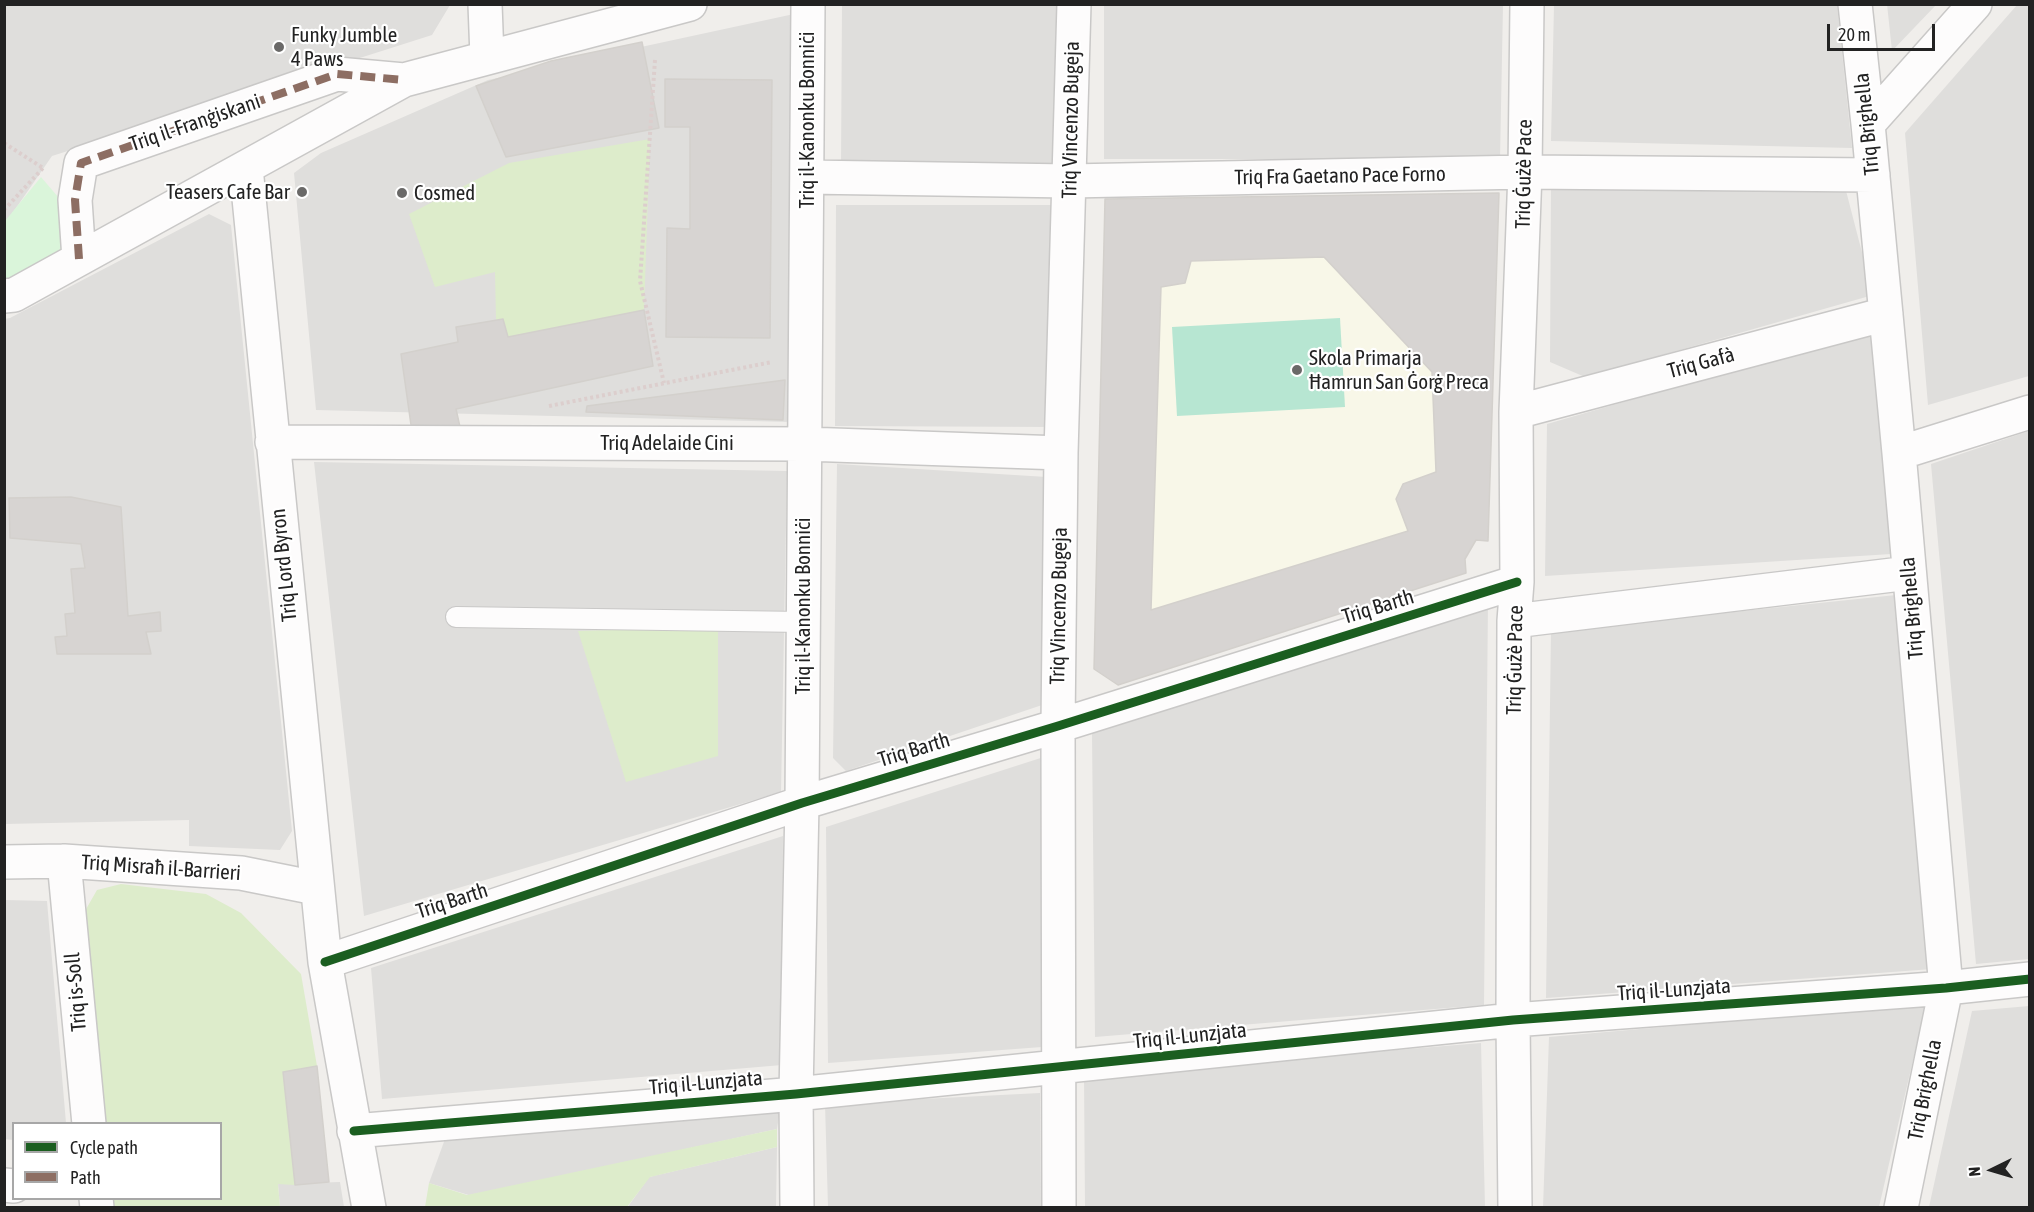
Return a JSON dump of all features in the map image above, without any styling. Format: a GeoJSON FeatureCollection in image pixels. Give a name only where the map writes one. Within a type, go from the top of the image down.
{"type":"FeatureCollection","features":[{"type":"Feature","properties":{"kind":"street"},"geometry":{"type":"LineString","coordinates":[[485,4],[487,57]]}},
{"type":"Feature","properties":{"kind":"street","name":"Triq il-Franġiskani"},"geometry":{"type":"LineString","coordinates":[[4,296],[14,295],[404,80],[690,4]]}},
{"type":"Feature","properties":{"kind":"street","name":"Triq il-Kanonku Bonniċi"},"geometry":{"type":"LineString","coordinates":[[797,1208],[796,1094],[802,803],[808,4]]}},
{"type":"Feature","properties":{"kind":"street","name":"Triq Vincenzo Bugeja"},"geometry":{"type":"LineString","coordinates":[[1059,1208],[1058,726],[1061,453],[1074,4]]}},
{"type":"Feature","properties":{"kind":"street","name":"Triq Ġużè Pace"},"geometry":{"type":"LineString","coordinates":[[1515,1208],[1516,412],[1525,172],[1527,4]]}},
{"type":"Feature","properties":{"kind":"street","name":"Triq Brighella"},"geometry":{"type":"LineString","coordinates":[[1855,4],[1899,453],[1946,988],[1902,1208]]}},
{"type":"Feature","properties":{"kind":"street"},"geometry":{"type":"LineString","coordinates":[[1868,124],[1975,4]]}},
{"type":"Feature","properties":{"kind":"street","name":"Triq il-Franġiskani"},"geometry":{"type":"LineString","coordinates":[[79,259],[75,200],[81,163],[337,74],[404,80]]}},
{"type":"Feature","properties":{"kind":"street","name":"Triq Lord Byron"},"geometry":{"type":"LineString","coordinates":[[246,168],[325,962]]}},
{"type":"Feature","properties":{"kind":"street","name":"Triq Fra Gaetano Pace Forno"},"geometry":{"type":"LineString","coordinates":[[807,177],[1070,181],[1525,172],[1873,176]]}},
{"type":"Feature","properties":{"kind":"street","name":"Triq Gafà"},"geometry":{"type":"LineString","coordinates":[[1516,412],[1886,314]]}},
{"type":"Feature","properties":{"kind":"street"},"geometry":{"type":"LineString","coordinates":[[1899,453],[2030,412]]}},
{"type":"Feature","properties":{"kind":"street","name":"Triq Adelaide Cini"},"geometry":{"type":"LineString","coordinates":[[272,442],[805,444],[1061,453]]}},
{"type":"Feature","properties":{"kind":"street"},"geometry":{"type":"LineString","coordinates":[[1514,621],[1909,573]]}},
{"type":"Feature","properties":{"kind":"street","name":"Triq Barth"},"geometry":{"type":"LineString","coordinates":[[325,962],[802,803],[1058,726],[1517,582]]}},
{"type":"Feature","properties":{"kind":"street","name":"Triq Misraħ il-Barrieri"},"geometry":{"type":"LineString","coordinates":[[4,862],[64,861],[241,873],[316,888]]}},
{"type":"Feature","properties":{"kind":"street","name":"Triq is-Soll"},"geometry":{"type":"LineString","coordinates":[[64,861],[89,1122]]}},
{"type":"Feature","properties":{"kind":"street"},"geometry":{"type":"LineString","coordinates":[[325,962],[369,1208]]}},
{"type":"Feature","properties":{"kind":"street","name":"Triq il-Lunzjata"},"geometry":{"type":"LineString","coordinates":[[354,1131],[796,1094],[1514,1020],[1946,988],[2030,979]]}},
{"type":"Feature","properties":{"kind":"lane"},"geometry":{"type":"LineString","coordinates":[[456,617],[803,622]]}},
{"type":"Feature","properties":{"kind":"path"},"geometry":{"type":"LineString","coordinates":[[655,60],[640,281],[664,383]]}},
{"type":"Feature","properties":{"kind":"path"},"geometry":{"type":"LineString","coordinates":[[4,143],[43,168]]}},
{"type":"Feature","properties":{"kind":"path"},"geometry":{"type":"LineString","coordinates":[[539,408],[773,362]]}},
{"type":"Feature","properties":{"kind":"shaded area"},"geometry":{"type":"Polygon","coordinates":[[[1887,4],[1936,4],[1936,5],[1892,51],[1887,4]]]}},
{"type":"Feature","properties":{"kind":"shaded area"},"geometry":{"type":"Polygon","coordinates":[[[5,5],[450,5],[432,35],[52,156],[5,224],[5,5]]]}},
{"type":"Feature","properties":{"kind":"shaded area"},"geometry":{"type":"Polygon","coordinates":[[[842,5],[1059,5],[1057,164],[841,166],[842,5]]]}},
{"type":"Feature","properties":{"kind":"shaded area"},"geometry":{"type":"Polygon","coordinates":[[[1104,5],[1503,5],[1500,159],[1104,159],[1104,5]]]}},
{"type":"Feature","properties":{"kind":"shaded area"},"geometry":{"type":"Polygon","coordinates":[[[1554,5],[1837,5],[1852,148],[1551,141],[1554,5]]]}},
{"type":"Feature","properties":{"kind":"shaded area"},"geometry":{"type":"Polygon","coordinates":[[[2017,5],[2030,5],[2029,376],[1928,405],[1905,133],[2017,5]]]}},
{"type":"Feature","properties":{"kind":"shaded area"},"geometry":{"type":"Polygon","coordinates":[[[794,14],[791,422],[316,410],[294,173],[321,153],[488,80],[794,14]]]}},
{"type":"Feature","properties":{"kind":"shaded area"},"geometry":{"type":"Polygon","coordinates":[[[1844,183],[1873,295],[1585,377],[1550,362],[1551,186],[1844,183]]]}},
{"type":"Feature","properties":{"kind":"shaded area","name":"Skola Primarja Ħamrun San Ġorġ Preca"},"geometry":{"type":"Polygon","coordinates":[[[1499,193],[1488,541],[1476,540],[1465,559],[1466,573],[1118,685],[1094,669],[1105,199],[1499,193]]]}},
{"type":"Feature","properties":{"kind":"shaded area"},"geometry":{"type":"Polygon","coordinates":[[[836,205],[1052,205],[1052,427],[835,426],[836,205]]]}},
{"type":"Feature","properties":{"kind":"shaded area"},"geometry":{"type":"Polygon","coordinates":[[[209,214],[231,225],[292,831],[280,850],[189,846],[189,820],[5,824],[4,319],[10,318],[209,214]]]}},
{"type":"Feature","properties":{"kind":"shaded area"},"geometry":{"type":"Polygon","coordinates":[[[1871,331],[1891,554],[1545,576],[1547,424],[1871,331]]]}},
{"type":"Feature","properties":{"kind":"shaded area"},"geometry":{"type":"Polygon","coordinates":[[[2029,431],[2029,959],[1976,964],[1931,464],[2029,431]]]}},
{"type":"Feature","properties":{"kind":"shaded area"},"geometry":{"type":"Polygon","coordinates":[[[314,462],[787,471],[781,792],[364,916],[314,462]]]}},
{"type":"Feature","properties":{"kind":"shaded area"},"geometry":{"type":"Polygon","coordinates":[[[837,464],[1047,477],[1048,703],[846,771],[833,758],[837,464]]]}},
{"type":"Feature","properties":{"kind":"shaded area"},"geometry":{"type":"Polygon","coordinates":[[[1896,595],[1932,969],[1546,998],[1551,631],[1896,595]]]}},
{"type":"Feature","properties":{"kind":"shaded area"},"geometry":{"type":"Polygon","coordinates":[[[1488,602],[1484,1005],[1095,1037],[1092,733],[1488,602]]]}},
{"type":"Feature","properties":{"kind":"shaded area"},"geometry":{"type":"Polygon","coordinates":[[[1050,755],[1042,1047],[828,1063],[826,827],[1050,755]]]}},
{"type":"Feature","properties":{"kind":"shaded area"},"geometry":{"type":"Polygon","coordinates":[[[783,836],[782,1065],[382,1099],[371,968],[783,836]]]}},
{"type":"Feature","properties":{"kind":"shaded area"},"geometry":{"type":"Polygon","coordinates":[[[5,900],[47,901],[66,1122],[12,1122],[12,1140],[4,1139],[5,900]]]}},
{"type":"Feature","properties":{"kind":"shaded area"},"geometry":{"type":"Polygon","coordinates":[[[1926,1004],[1879,1207],[1543,1208],[1549,1037],[1926,1004]]]}},
{"type":"Feature","properties":{"kind":"shaded area"},"geometry":{"type":"Polygon","coordinates":[[[2029,1006],[2029,1207],[1929,1207],[1972,1011],[2029,1006]]]}},
{"type":"Feature","properties":{"kind":"shaded area"},"geometry":{"type":"Polygon","coordinates":[[[1481,1043],[1485,1207],[1085,1207],[1084,1076],[1481,1043]]]}},
{"type":"Feature","properties":{"kind":"shaded area"},"geometry":{"type":"Polygon","coordinates":[[[1040,1093],[1041,1207],[828,1207],[825,1104],[1040,1093]]]}},
{"type":"Feature","properties":{"kind":"shaded area"},"geometry":{"type":"Polygon","coordinates":[[[780,1109],[777,1129],[472,1196],[429,1183],[445,1139],[780,1109]]]}},
{"type":"Feature","properties":{"kind":"shaded area"},"geometry":{"type":"Polygon","coordinates":[[[777,1147],[776,1207],[627,1208],[649,1177],[777,1147]]]}},
{"type":"Feature","properties":{"kind":"shaded area"},"geometry":{"type":"Polygon","coordinates":[[[340,1182],[344,1207],[280,1207],[278,1184],[340,1182]]]}},
{"type":"Feature","properties":{"kind":"green space"},"geometry":{"type":"Polygon","coordinates":[[[650,139],[644,310],[508,337],[503,319],[496,320],[495,272],[435,287],[409,214],[509,163],[650,139]]]}},
{"type":"Feature","properties":{"kind":"green space"},"geometry":{"type":"Polygon","coordinates":[[[41,177],[65,205],[73,252],[5,290],[5,221],[41,177]]]}},
{"type":"Feature","properties":{"kind":"green space"},"geometry":{"type":"Polygon","coordinates":[[[1340,318],[1345,407],[1177,416],[1172,327],[1340,318]]]}},
{"type":"Feature","properties":{"kind":"green space"},"geometry":{"type":"Polygon","coordinates":[[[718,627],[718,756],[626,782],[578,631],[718,627]]]}},
{"type":"Feature","properties":{"kind":"green space"},"geometry":{"type":"Polygon","coordinates":[[[121,884],[206,894],[241,913],[301,974],[317,1066],[283,1072],[295,1185],[278,1184],[280,1207],[113,1207],[112,1200],[222,1200],[222,1122],[105,1122],[85,911],[97,890],[121,884]]]}},
{"type":"Feature","properties":{"kind":"green space"},"geometry":{"type":"Polygon","coordinates":[[[777,1129],[777,1147],[650,1177],[627,1207],[425,1207],[429,1183],[467,1195],[777,1129]]]}},
{"type":"Feature","properties":{"kind":"building"},"geometry":{"type":"Polygon","coordinates":[[[642,42],[659,128],[506,157],[476,86],[551,61],[642,42]]]}},
{"type":"Feature","properties":{"kind":"building"},"geometry":{"type":"Polygon","coordinates":[[[665,79],[772,80],[770,338],[666,337],[667,228],[690,229],[690,127],[665,127],[665,79]]]}},
{"type":"Feature","properties":{"kind":"building"},"geometry":{"type":"Polygon","coordinates":[[[1499,193],[1488,541],[1476,540],[1465,559],[1466,573],[1118,685],[1094,669],[1105,199],[1499,193]],[[1324,257],[1191,261],[1185,283],[1161,287],[1151,610],[1408,531],[1396,499],[1403,484],[1436,472],[1432,372],[1324,257]]]}},
{"type":"Feature","properties":{"kind":"building"},"geometry":{"type":"Polygon","coordinates":[[[644,310],[653,366],[456,409],[460,427],[411,425],[401,354],[458,342],[456,327],[503,319],[508,337],[644,310]]]}},
{"type":"Feature","properties":{"kind":"building"},"geometry":{"type":"Polygon","coordinates":[[[785,380],[783,420],[586,412],[587,406],[785,380]]]}},
{"type":"Feature","properties":{"kind":"building"},"geometry":{"type":"Polygon","coordinates":[[[71,497],[121,507],[128,616],[160,612],[161,631],[146,632],[151,654],[57,654],[55,637],[67,636],[65,614],[75,613],[71,569],[85,568],[81,544],[10,538],[9,498],[71,497]]]}},
{"type":"Feature","properties":{"kind":"building"},"geometry":{"type":"Polygon","coordinates":[[[317,1066],[329,1182],[295,1185],[283,1072],[317,1066]]]}},
{"type":"Feature","properties":{"kind":"marked path"},"geometry":{"type":"LineString","coordinates":[[79,259],[75,200],[81,163],[337,74],[404,80]]}},
{"type":"Feature","properties":{"kind":"cycle path"},"geometry":{"type":"LineString","coordinates":[[325,962],[802,803],[1058,726],[1517,582]]}},
{"type":"Feature","properties":{"kind":"cycle path"},"geometry":{"type":"LineString","coordinates":[[354,1131],[796,1094],[1513,1020],[1946,988],[2030,979]]}},
{"type":"Feature","properties":{"kind":"place","name":"Funky Jumble 4 Paws"},"geometry":{"type":"Point","coordinates":[279,47]}},
{"type":"Feature","properties":{"kind":"place","name":"Teasers Cafe Bar"},"geometry":{"type":"Point","coordinates":[302,192]}},
{"type":"Feature","properties":{"kind":"place","name":"Cosmed"},"geometry":{"type":"Point","coordinates":[402,193]}},
{"type":"Feature","properties":{"kind":"place","name":"Skola Primarja Ħamrun San Ġorġ Preca"},"geometry":{"type":"Point","coordinates":[1297,370]}}]}
